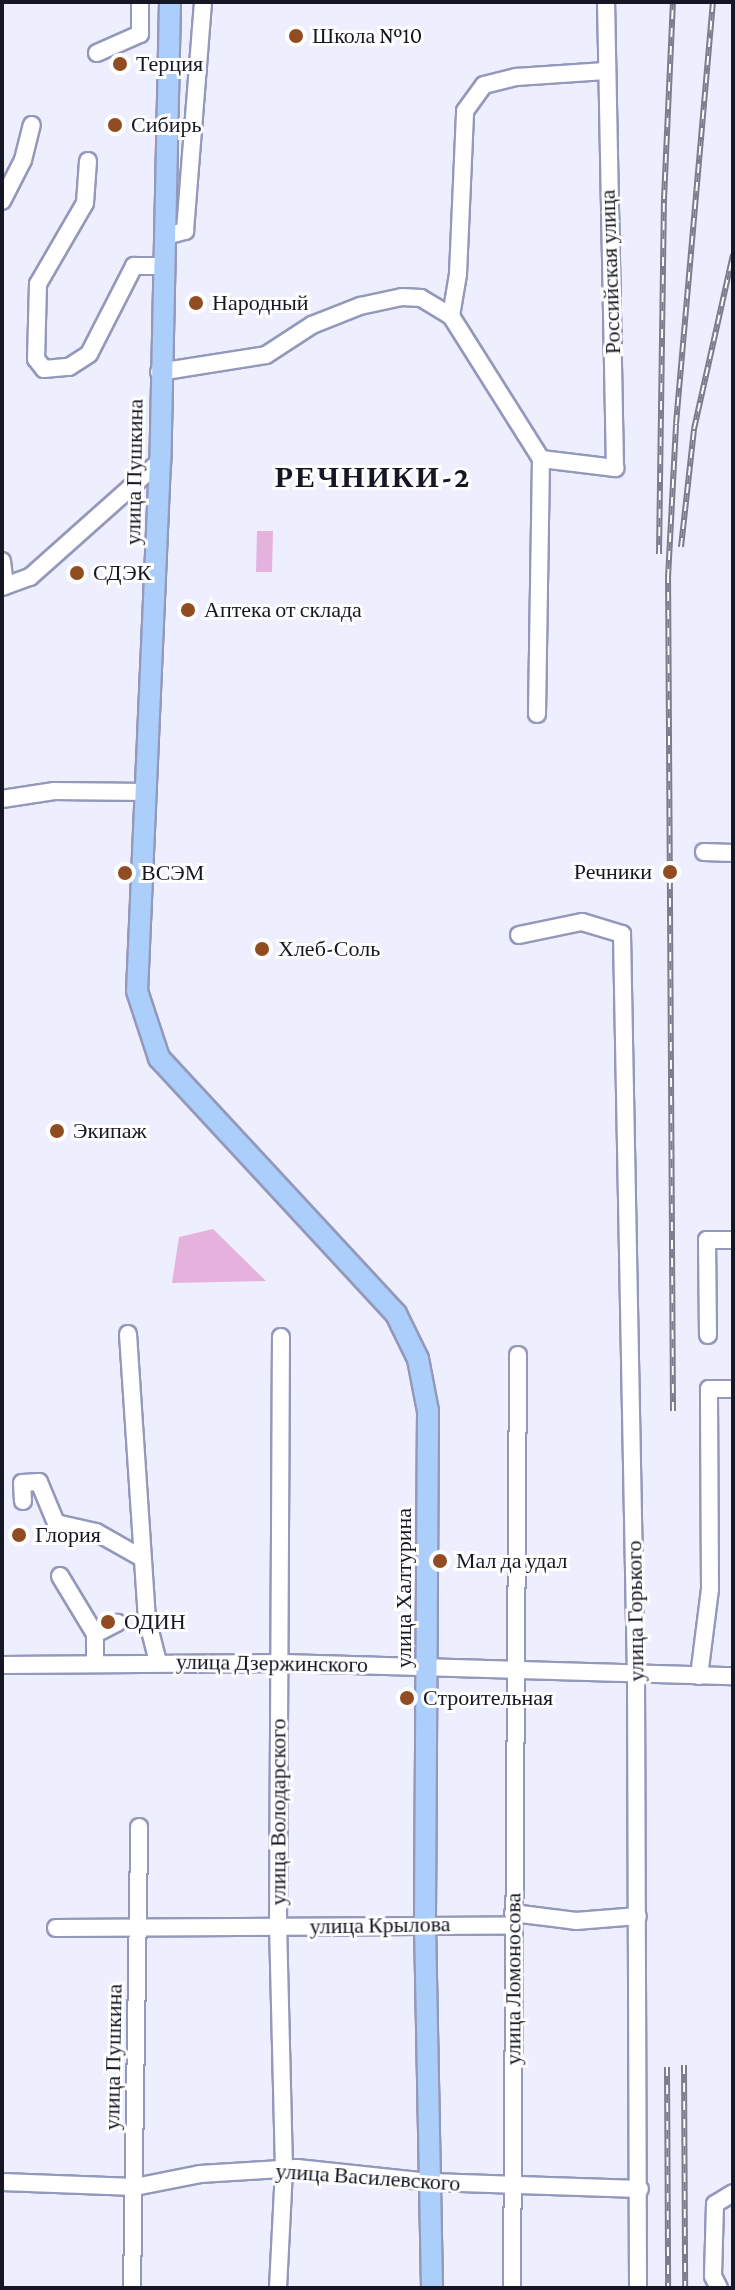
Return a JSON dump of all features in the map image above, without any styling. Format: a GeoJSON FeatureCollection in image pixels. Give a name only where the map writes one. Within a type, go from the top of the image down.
{"type":"FeatureCollection","features":[{"type":"Feature","properties":{"kind":"main road","name":"улица Пушкина"},"geometry":{"type":"LineString","coordinates":[[137,991],[160,461],[159,372],[166,236],[170,2]]}},
{"type":"Feature","properties":{"kind":"main road","name":"улица Халтурина"},"geometry":{"type":"LineString","coordinates":[[137,991],[159,1058],[396,1314],[418,1359],[428,1411],[425,1923],[432,2288]]}},
{"type":"Feature","properties":{"kind":"street"},"geometry":{"type":"LineString","coordinates":[[97,53],[140,34],[140,2]]}},
{"type":"Feature","properties":{"kind":"street"},"geometry":{"type":"LineString","coordinates":[[166,236],[185,231],[203,2]]}},
{"type":"Feature","properties":{"kind":"street","name":"Российская улица"},"geometry":{"type":"LineString","coordinates":[[541,459],[615,468],[606,2]]}},
{"type":"Feature","properties":{"kind":"street"},"geometry":{"type":"LineString","coordinates":[[451,316],[458,274],[465,111],[484,85],[517,77],[605,71]]}},
{"type":"Feature","properties":{"kind":"street"},"geometry":{"type":"LineString","coordinates":[[2,201],[23,160],[32,125]]}},
{"type":"Feature","properties":{"kind":"street"},"geometry":{"type":"LineString","coordinates":[[88,161],[85,203],[38,284],[36,359],[44,369],[69,367],[89,354],[134,266],[165,266]]}},
{"type":"Feature","properties":{"kind":"street"},"geometry":{"type":"LineString","coordinates":[[159,372],[266,355],[312,325],[402,297],[421,298],[451,316],[541,459],[537,714]]}},
{"type":"Feature","properties":{"kind":"street"},"geometry":{"type":"LineString","coordinates":[[2,561],[4,587],[30,577],[160,461]]}},
{"type":"Feature","properties":{"kind":"street"},"geometry":{"type":"LineString","coordinates":[[6,795],[54,791],[146,792]]}},
{"type":"Feature","properties":{"kind":"street"},"geometry":{"type":"LineString","coordinates":[[704,852],[733,853]]}},
{"type":"Feature","properties":{"kind":"street","name":"улица Горького"},"geometry":{"type":"LineString","coordinates":[[519,935],[582,922],[622,934],[636,1677],[638,2288]]}},
{"type":"Feature","properties":{"kind":"street"},"geometry":{"type":"LineString","coordinates":[[708,1335],[707,1240],[733,1240]]}},
{"type":"Feature","properties":{"kind":"street"},"geometry":{"type":"LineString","coordinates":[[128,1334],[147,1619],[158,1662]]}},
{"type":"Feature","properties":{"kind":"street","name":"улица Володарского"},"geometry":{"type":"LineString","coordinates":[[278,2288],[284,2169],[278,1927],[278,1668],[283,1663],[281,1337]]}},
{"type":"Feature","properties":{"kind":"street","name":"улица Ломоносова"},"geometry":{"type":"LineString","coordinates":[[512,2288],[518,1355]]}},
{"type":"Feature","properties":{"kind":"street"},"geometry":{"type":"LineString","coordinates":[[699,1676],[710,1589],[709,1389],[733,1389]]}},
{"type":"Feature","properties":{"kind":"street"},"geometry":{"type":"LineString","coordinates":[[23,1501],[22,1483],[39,1482],[56,1523],[96,1532],[142,1558]]}},
{"type":"Feature","properties":{"kind":"street"},"geometry":{"type":"LineString","coordinates":[[60,1576],[95,1634],[95,1663]]}},
{"type":"Feature","properties":{"kind":"street"},"geometry":{"type":"LineString","coordinates":[[95,1634],[117,1623]]}},
{"type":"Feature","properties":{"kind":"street","name":"улица Дзержинского"},"geometry":{"type":"LineString","coordinates":[[2,1665],[283,1663],[515,1669],[636,1677],[733,1676]]}},
{"type":"Feature","properties":{"kind":"street","name":"улица Пушкина"},"geometry":{"type":"LineString","coordinates":[[132,2288],[140,1927],[139,1827]]}},
{"type":"Feature","properties":{"kind":"street","name":"улица Крылова"},"geometry":{"type":"LineString","coordinates":[[56,1928],[278,1927],[513,1919],[576,1921],[638,1916]]}},
{"type":"Feature","properties":{"kind":"street","name":"улица Василевского"},"geometry":{"type":"LineString","coordinates":[[2,2182],[135,2187],[200,2174],[284,2169],[431,2182],[640,2189]]}},
{"type":"Feature","properties":{"kind":"street"},"geometry":{"type":"LineString","coordinates":[[719,2288],[713,2276],[715,2204],[733,2193]]}},
{"type":"Feature","properties":{"kind":"shaded area"},"geometry":{"type":"Polygon","coordinates":[[[257,531],[273,531],[272,572],[256,572],[257,531]]]}},
{"type":"Feature","properties":{"kind":"shaded area"},"geometry":{"type":"Polygon","coordinates":[[[213,1229],[266,1281],[172,1283],[179,1237],[213,1229]]]}},
{"type":"Feature","properties":{"kind":"railway"},"geometry":{"type":"LineString","coordinates":[[659,554],[664,199],[673,2]]}},
{"type":"Feature","properties":{"kind":"railway"},"geometry":{"type":"LineString","coordinates":[[673,1411],[668,578],[676,424],[713,2]]}},
{"type":"Feature","properties":{"kind":"railway"},"geometry":{"type":"LineString","coordinates":[[681,547],[694,429],[733,254]]}},
{"type":"Feature","properties":{"kind":"railway"},"geometry":{"type":"LineString","coordinates":[[684,2065],[685,2288]]}},
{"type":"Feature","properties":{"kind":"railway"},"geometry":{"type":"LineString","coordinates":[[667,2067],[668,2288]]}},
{"type":"Feature","properties":{"kind":"place","name":"Школа №10"},"geometry":{"type":"Point","coordinates":[296,36]}},
{"type":"Feature","properties":{"kind":"place","name":"Терция"},"geometry":{"type":"Point","coordinates":[120,64]}},
{"type":"Feature","properties":{"kind":"place","name":"Сибирь"},"geometry":{"type":"Point","coordinates":[115,125]}},
{"type":"Feature","properties":{"kind":"place","name":"Народный"},"geometry":{"type":"Point","coordinates":[196,303]}},
{"type":"Feature","properties":{"kind":"place","name":"СДЭК"},"geometry":{"type":"Point","coordinates":[77,573]}},
{"type":"Feature","properties":{"kind":"place","name":"Аптека от склада"},"geometry":{"type":"Point","coordinates":[188,610]}},
{"type":"Feature","properties":{"kind":"place","name":"Речники"},"geometry":{"type":"Point","coordinates":[670,872]}},
{"type":"Feature","properties":{"kind":"place","name":"ВСЭМ"},"geometry":{"type":"Point","coordinates":[125,873]}},
{"type":"Feature","properties":{"kind":"place","name":"Хлеб-Соль"},"geometry":{"type":"Point","coordinates":[262,949]}},
{"type":"Feature","properties":{"kind":"place","name":"Экипаж"},"geometry":{"type":"Point","coordinates":[57,1131]}},
{"type":"Feature","properties":{"kind":"place","name":"Глория"},"geometry":{"type":"Point","coordinates":[19,1535]}},
{"type":"Feature","properties":{"kind":"place","name":"Мал да удал"},"geometry":{"type":"Point","coordinates":[440,1561]}},
{"type":"Feature","properties":{"kind":"place","name":"ОДИН"},"geometry":{"type":"Point","coordinates":[108,1622]}},
{"type":"Feature","properties":{"kind":"place","name":"Строительная"},"geometry":{"type":"Point","coordinates":[407,1698]}},
{"type":"Feature","properties":{"kind":"district","name":"РЕЧНИКИ-2"},"geometry":{"type":"Point","coordinates":[373,477]}}]}
